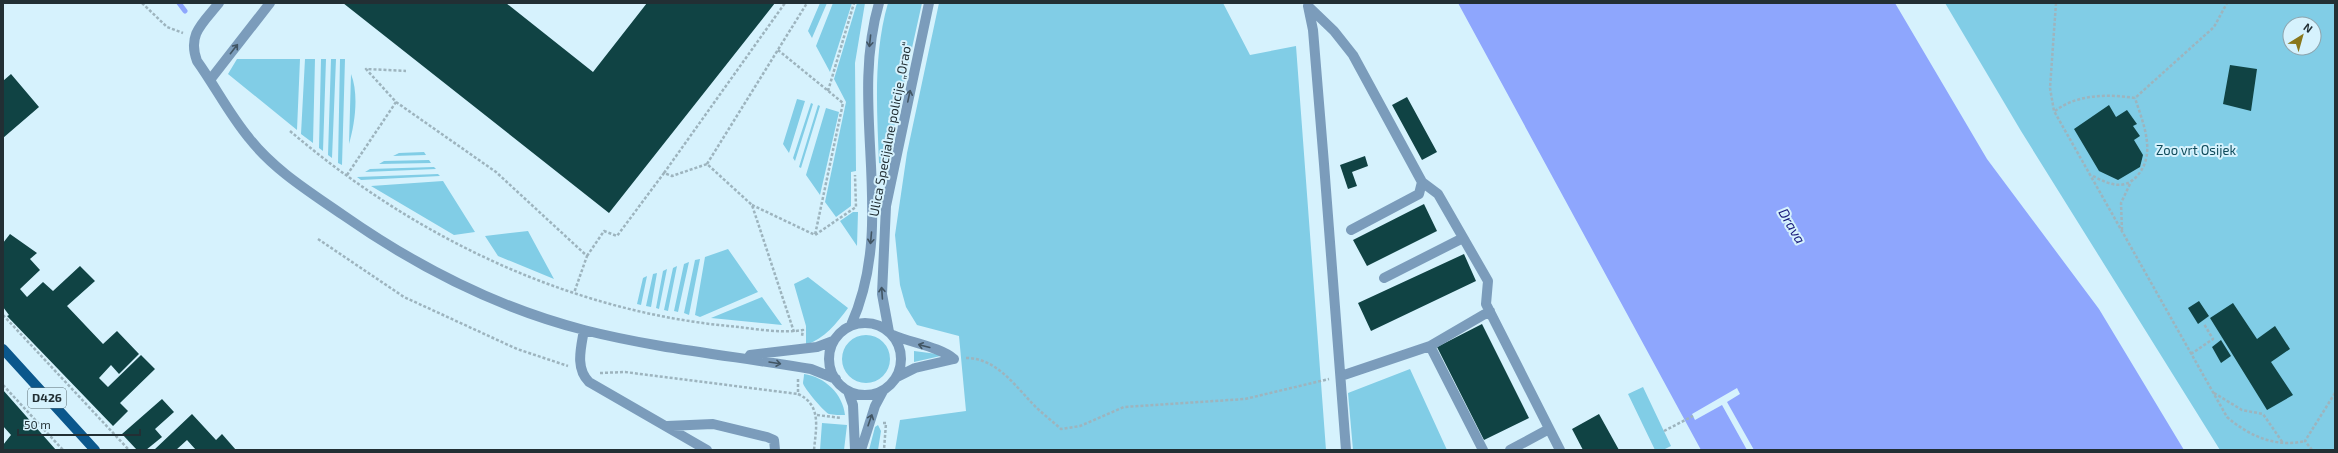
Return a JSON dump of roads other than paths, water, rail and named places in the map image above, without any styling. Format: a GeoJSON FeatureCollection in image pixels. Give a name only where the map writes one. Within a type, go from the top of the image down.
{"type":"FeatureCollection","features":[{"type":"Feature","properties":{"kind":"main road","name":"D426"},"geometry":{"type":"LineString","coordinates":[[3,349],[95,450]]}},
{"type":"Feature","properties":{"kind":"street"},"geometry":{"type":"LineString","coordinates":[[218,3],[194,37],[193,49],[197,61],[248,138],[265,156],[303,188],[356,225],[414,260],[477,293],[584,330],[648,344],[798,367],[820,372],[836,379]]}},
{"type":"Feature","properties":{"kind":"street"},"geometry":{"type":"LineString","coordinates":[[210,80],[270,3]]}},
{"type":"Feature","properties":{"kind":"street","name":"Ulica Specijalne policije „Orao“"},"geometry":{"type":"LineString","coordinates":[[851,325],[863,296],[870,241],[873,185],[867,68],[871,30],[879,3]]}},
{"type":"Feature","properties":{"kind":"street","name":"Ulica Specijalne policije „Orao“"},"geometry":{"type":"LineString","coordinates":[[891,333],[882,294],[886,206],[929,3]]}},
{"type":"Feature","properties":{"kind":"street"},"geometry":{"type":"LineString","coordinates":[[1308,5],[1334,31],[1353,55],[1422,182],[1438,194],[1488,281],[1486,304],[1560,450]]}},
{"type":"Feature","properties":{"kind":"street"},"geometry":{"type":"LineString","coordinates":[[1308,5],[1314,46],[1346,450]]}},
{"type":"Feature","properties":{"kind":"street"},"geometry":{"type":"LineString","coordinates":[[1351,230],[1419,194],[1422,182]]}},
{"type":"Feature","properties":{"kind":"street"},"geometry":{"type":"LineString","coordinates":[[1384,278],[1463,238]]}},
{"type":"Feature","properties":{"kind":"street"},"geometry":{"type":"LineString","coordinates":[[1341,376],[1430,346],[1490,312]]}},
{"type":"Feature","properties":{"kind":"street"},"geometry":{"type":"LineString","coordinates":[[855,450],[853,405],[848,391],[836,379],[829,364],[829,352],[834,341],[841,332],[851,325],[862,322],[874,323],[913,343],[944,351],[954,359],[915,368],[898,377],[883,391],[875,406],[861,450]]}},
{"type":"Feature","properties":{"kind":"street"},"geometry":{"type":"LineString","coordinates":[[584,330],[580,364],[583,376],[589,382],[708,450]]}},
{"type":"Feature","properties":{"kind":"street"},"geometry":{"type":"LineString","coordinates":[[891,333],[902,355],[898,377]]}},
{"type":"Feature","properties":{"kind":"street"},"geometry":{"type":"LineString","coordinates":[[736,357],[801,350],[817,347],[834,341]]}},
{"type":"Feature","properties":{"kind":"street"},"geometry":{"type":"LineString","coordinates":[[1430,346],[1483,450]]}},
{"type":"Feature","properties":{"kind":"street"},"geometry":{"type":"LineString","coordinates":[[848,391],[860,395],[872,395],[883,391]]}},
{"type":"Feature","properties":{"kind":"street"},"geometry":{"type":"LineString","coordinates":[[667,426],[713,424],[767,437],[774,440],[775,450]]}},
{"type":"Feature","properties":{"kind":"street"},"geometry":{"type":"LineString","coordinates":[[1510,450],[1549,430]]}},
{"type":"Feature","properties":{"kind":"water","name":"Drava"},"geometry":{"type":"Polygon","coordinates":[[[1458,3],[1895,3],[1987,159],[2099,309],[2184,450],[1701,450],[1458,3]]]}},
{"type":"Feature","properties":{"kind":"waterway"},"geometry":{"type":"LineString","coordinates":[[179,3],[185,11]]}},
{"type":"Feature","properties":{"kind":"park label","name":"Zoo vrt Osijek"},"geometry":{"type":"Point","coordinates":[2196,150]}}]}
